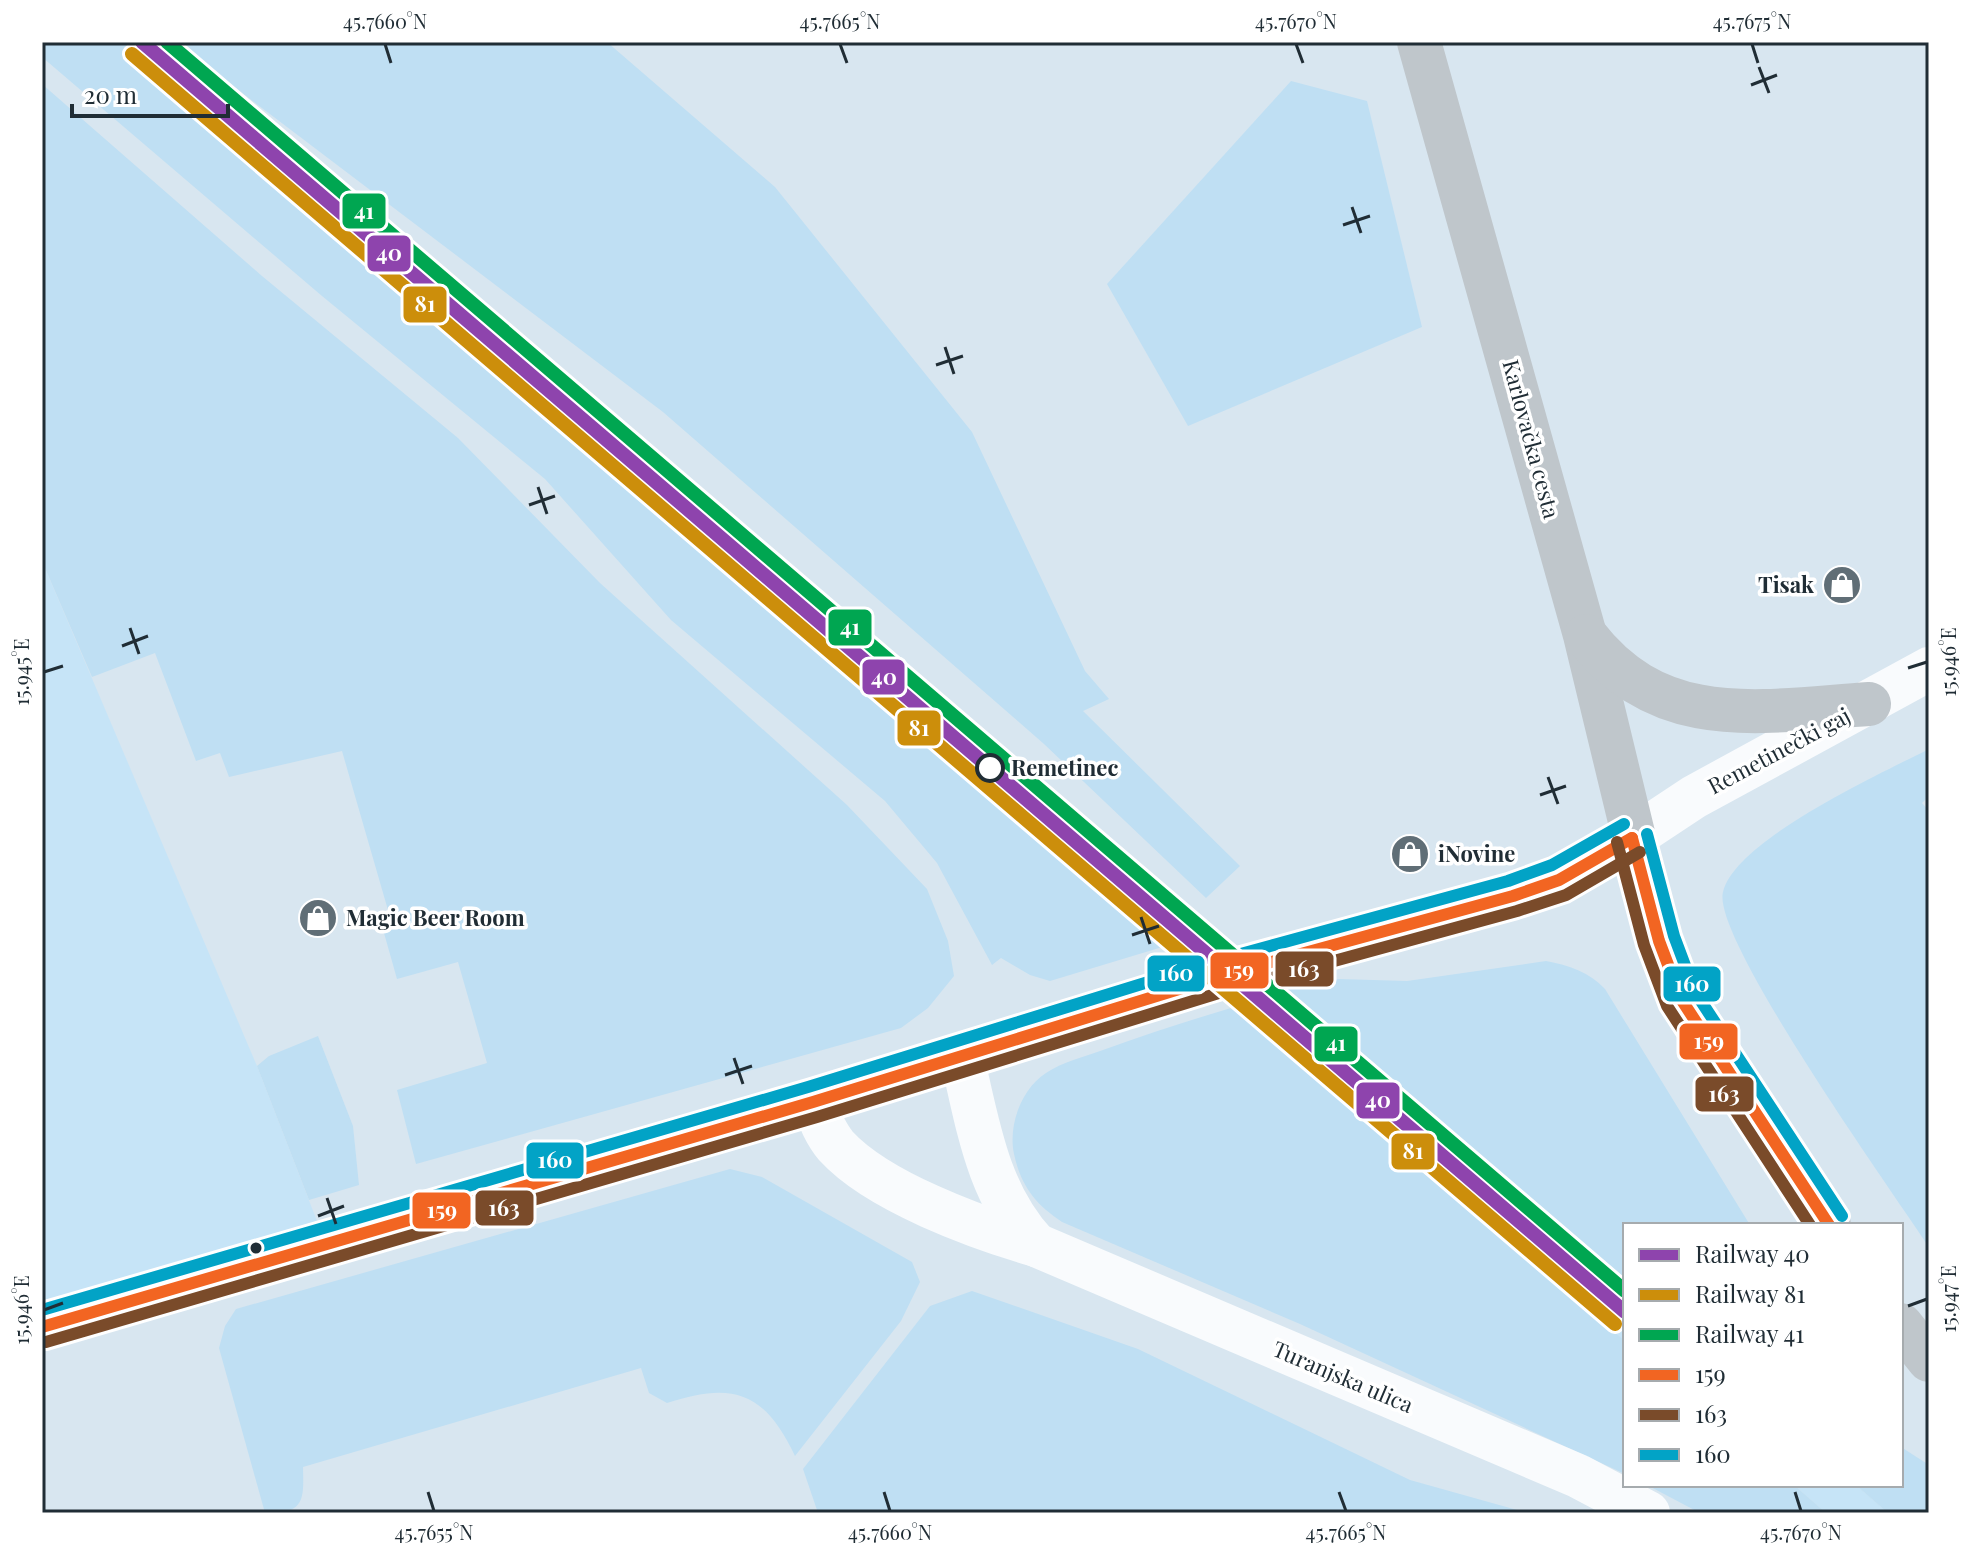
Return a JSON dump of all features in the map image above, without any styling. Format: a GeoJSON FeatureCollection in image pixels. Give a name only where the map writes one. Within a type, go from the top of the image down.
{"type":"FeatureCollection","features":[{"type":"Feature","properties":{"kind":"main road","name":"Karlovačka cesta"},"geometry":{"type":"LineString","coordinates":[[1419,42],[1585,635],[1659,941],[1681,999],[1828,1223]]}},
{"type":"Feature","properties":{"kind":"main road"},"geometry":{"type":"LineString","coordinates":[[1585,635],[1606,662],[1626,678],[1679,704],[1712,711],[1755,712],[1869,704]]}},
{"type":"Feature","properties":{"kind":"main road"},"geometry":{"type":"LineString","coordinates":[[42,1327],[813,1102],[1231,973],[1539,888],[1590,864],[1632,838]]}},
{"type":"Feature","properties":{"kind":"main road"},"geometry":{"type":"LineString","coordinates":[[1903,1328],[1929,1360]]}},
{"type":"Feature","properties":{"kind":"street","name":"Remetinečki gaj"},"geometry":{"type":"LineString","coordinates":[[1632,838],[1714,785],[1929,669]]}},
{"type":"Feature","properties":{"kind":"street","name":"Turanjska ulica"},"geometry":{"type":"LineString","coordinates":[[962,1057],[991,1174],[1016,1223],[1036,1245]]}},
{"type":"Feature","properties":{"kind":"street","name":"Turanjska ulica"},"geometry":{"type":"LineString","coordinates":[[813,1102],[836,1146],[864,1170],[956,1220],[1036,1245],[1578,1476],[1648,1513]]}},
{"type":"Feature","properties":{"kind":"shaded area"},"geometry":{"type":"Polygon","coordinates":[[[42,42],[142,42],[1169,945],[1050,981],[1030,975],[1001,958],[992,965],[937,863],[885,801],[671,620],[545,479],[322,296],[42,57],[42,42]]]}},
{"type":"Feature","properties":{"kind":"shaded area"},"geometry":{"type":"Polygon","coordinates":[[[175,42],[607,42],[775,187],[972,432],[1085,671],[1109,699],[1083,711],[1240,866],[1206,898],[1044,744],[663,412],[175,42]]]}},
{"type":"Feature","properties":{"kind":"shaded area"},"geometry":{"type":"Polygon","coordinates":[[[1291,81],[1367,101],[1422,327],[1188,426],[1107,284],[1291,81]]]}},
{"type":"Feature","properties":{"kind":"shaded area"},"geometry":{"type":"Polygon","coordinates":[[[42,84],[262,276],[458,438],[600,583],[847,805],[927,889],[948,941],[954,976],[928,1008],[901,1028],[416,1164],[397,1090],[487,1063],[458,962],[397,979],[384,933],[390,917],[342,751],[229,777],[220,753],[196,761],[155,653],[92,677],[42,561],[42,84]]]}},
{"type":"Feature","properties":{"kind":"shaded area"},"geometry":{"type":"Polygon","coordinates":[[[42,561],[257,1066],[317,1221],[42,1302],[42,561]]]}},
{"type":"Feature","properties":{"kind":"shaded area"},"geometry":{"type":"Polygon","coordinates":[[[1929,749],[1929,796],[1922,803],[1929,811],[1929,1247],[1774,1011],[1745,960],[1727,918],[1723,892],[1733,872],[1781,830],[1846,791],[1929,749]]]}},
{"type":"Feature","properties":{"kind":"shaded area"},"geometry":{"type":"Polygon","coordinates":[[[1546,961],[1578,970],[1592,978],[1605,989],[1749,1223],[1623,1223],[1623,1285],[1275,989],[1339,979],[1407,981],[1546,961]]]}},
{"type":"Feature","properties":{"kind":"shaded area"},"geometry":{"type":"Polygon","coordinates":[[[1275,989],[1623,1285],[1623,1339],[1276,1043],[1244,1004],[1275,989]]]}},
{"type":"Feature","properties":{"kind":"shaded area"},"geometry":{"type":"Polygon","coordinates":[[[1244,1004],[1276,1043],[1623,1339],[1623,1473],[1300,1324],[1062,1222],[1044,1208],[1030,1193],[1014,1154],[1015,1120],[1030,1088],[1052,1069],[1244,1004]]]}},
{"type":"Feature","properties":{"kind":"shaded area"},"geometry":{"type":"Polygon","coordinates":[[[318,1036],[353,1126],[359,1185],[309,1200],[257,1066],[269,1056],[318,1036]]]}},
{"type":"Feature","properties":{"kind":"shaded area"},"geometry":{"type":"Polygon","coordinates":[[[730,1169],[762,1177],[912,1262],[920,1282],[901,1321],[795,1456],[784,1434],[759,1405],[729,1393],[690,1396],[667,1403],[649,1393],[641,1368],[303,1467],[303,1489],[299,1503],[288,1511],[265,1513],[219,1348],[225,1326],[236,1309],[730,1169]]]}},
{"type":"Feature","properties":{"kind":"shaded area"},"geometry":{"type":"Polygon","coordinates":[[[972,1291],[1138,1349],[1410,1480],[1528,1513],[818,1513],[803,1469],[930,1306],[972,1291]]]}},
{"type":"Feature","properties":{"kind":"shaded area"},"geometry":{"type":"Polygon","coordinates":[[[1903,1448],[1929,1465],[1929,1513],[1888,1513],[1858,1487],[1903,1487],[1903,1448]]]}},
{"type":"Feature","properties":{"kind":"shaded area"},"geometry":{"type":"Polygon","coordinates":[[[1651,1487],[1796,1487],[1826,1513],[1700,1513],[1651,1487]]]}},
{"type":"Feature","properties":{"kind":"shaded area"},"geometry":{"type":"Polygon","coordinates":[[[1796,1487],[1858,1487],[1888,1513],[1826,1513],[1796,1487]]]}},
{"type":"Feature","properties":{"kind":"rail line","name":"40"},"geometry":{"type":"LineString","coordinates":[[142,42],[1623,1310]]}},
{"type":"Feature","properties":{"kind":"rail line","name":"41"},"geometry":{"type":"LineString","coordinates":[[167,42],[1623,1289]]}},
{"type":"Feature","properties":{"kind":"rail line","name":"81"},"geometry":{"type":"LineString","coordinates":[[132,54],[1615,1324]]}},
{"type":"Feature","properties":{"kind":"transit line","name":"160"},"geometry":{"type":"LineString","coordinates":[[42,1310],[808,1087],[1226,958],[1508,881],[1552,865],[1624,824]]}},
{"type":"Feature","properties":{"kind":"transit line","name":"160"},"geometry":{"type":"LineString","coordinates":[[1647,834],[1674,936],[1695,992],[1842,1216]]}},
{"type":"Feature","properties":{"kind":"transit line","name":"159"},"geometry":{"type":"LineString","coordinates":[[1632,838],[1659,941],[1681,999],[1828,1223]]}},
{"type":"Feature","properties":{"kind":"transit line","name":"159"},"geometry":{"type":"LineString","coordinates":[[42,1327],[813,1102],[1231,973],[1513,896],[1559,880],[1632,838]]}},
{"type":"Feature","properties":{"kind":"transit line","name":"163"},"geometry":{"type":"LineString","coordinates":[[1617,842],[1644,945],[1667,1006],[1809,1223]]}},
{"type":"Feature","properties":{"kind":"transit line","name":"163"},"geometry":{"type":"LineString","coordinates":[[46,1342],[817,1117],[1235,988],[1517,911],[1566,895],[1640,852]]}},
{"type":"Feature","properties":{"kind":"place","name":"Tisak"},"geometry":{"type":"Point","coordinates":[1842,585]}},
{"type":"Feature","properties":{"kind":"place","name":"Remetinec"},"geometry":{"type":"Point","coordinates":[990,768]}},
{"type":"Feature","properties":{"kind":"place","name":"iNovine"},"geometry":{"type":"Point","coordinates":[1410,854]}},
{"type":"Feature","properties":{"kind":"place","name":"Magic Beer Room"},"geometry":{"type":"Point","coordinates":[318,918]}}]}
